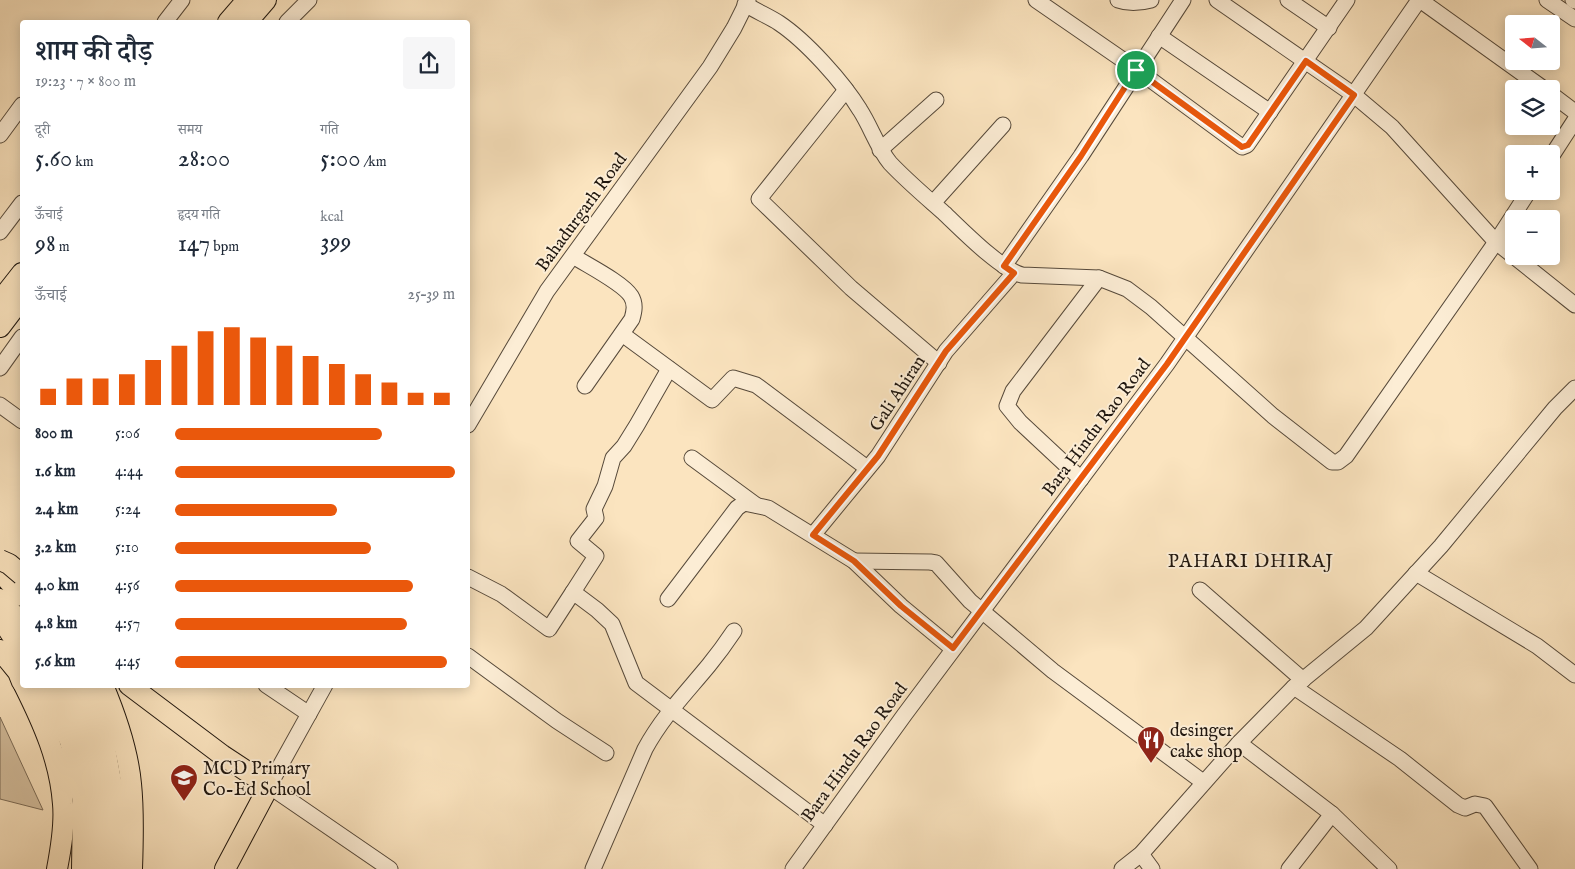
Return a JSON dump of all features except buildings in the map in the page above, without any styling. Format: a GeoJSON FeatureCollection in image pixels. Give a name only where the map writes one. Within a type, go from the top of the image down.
{"type":"FeatureCollection","features":[{"type":"Feature","properties":{"kind":"main road"},"geometry":{"type":"LineString","coordinates":[[230,20],[247,0]]}},
{"type":"Feature","properties":{"kind":"main road"},"geometry":{"type":"LineString","coordinates":[[250,20],[266,0]]}},
{"type":"Feature","properties":{"kind":"main road"},"geometry":{"type":"LineString","coordinates":[[0,301],[20,276]]}},
{"type":"Feature","properties":{"kind":"main road"},"geometry":{"type":"LineString","coordinates":[[2,324],[20,301]]}},
{"type":"Feature","properties":{"kind":"main road"},"geometry":{"type":"LineString","coordinates":[[0,553],[20,578]]}},
{"type":"Feature","properties":{"kind":"main road"},"geometry":{"type":"LineString","coordinates":[[0,560],[9,564],[20,578]]}},
{"type":"Feature","properties":{"kind":"main road"},"geometry":{"type":"LineString","coordinates":[[0,571],[20,579]]}},
{"type":"Feature","properties":{"kind":"main road"},"geometry":{"type":"LineString","coordinates":[[0,599],[20,622]]}},
{"type":"Feature","properties":{"kind":"main road"},"geometry":{"type":"LineString","coordinates":[[0,617],[20,648]]}},
{"type":"Feature","properties":{"kind":"main road"},"geometry":{"type":"LineString","coordinates":[[0,650],[20,675]]}},
{"type":"Feature","properties":{"kind":"main road"},"geometry":{"type":"LineString","coordinates":[[27,688],[43,724],[56,764],[64,805],[61,848],[57,869]]}},
{"type":"Feature","properties":{"kind":"main road"},"geometry":{"type":"LineString","coordinates":[[44,688],[70,740],[82,800],[82,869]]}},
{"type":"Feature","properties":{"kind":"main road"},"geometry":{"type":"LineString","coordinates":[[64,688],[88,746],[98,813],[98,869]]}},
{"type":"Feature","properties":{"kind":"main road"},"geometry":{"type":"LineString","coordinates":[[85,688],[103,737],[116,808],[116,869]]}},
{"type":"Feature","properties":{"kind":"main road"},"geometry":{"type":"LineString","coordinates":[[104,688],[117,724],[131,784],[132,869]]}},
{"type":"Feature","properties":{"kind":"main road"},"geometry":{"type":"LineString","coordinates":[[133,688],[222,755],[269,786],[225,869]]}},
{"type":"Feature","properties":{"kind":"street"},"geometry":{"type":"LineString","coordinates":[[167,20],[182,0]]}},
{"type":"Feature","properties":{"kind":"street"},"geometry":{"type":"LineString","coordinates":[[289,20],[309,0]]}},
{"type":"Feature","properties":{"kind":"street"},"geometry":{"type":"LineString","coordinates":[[1036,0],[1242,147],[1248,145],[1347,0]]}},
{"type":"Feature","properties":{"kind":"street"},"geometry":{"type":"LineString","coordinates":[[1118,0],[1141,3],[1151,0]]}},
{"type":"Feature","properties":{"kind":"street","name":"Gali Ahiran"},"geometry":{"type":"LineString","coordinates":[[813,535],[878,456],[946,351],[1009,269],[1183,0]]}},
{"type":"Feature","properties":{"kind":"street"},"geometry":{"type":"LineString","coordinates":[[1217,0],[1354,95],[1392,127],[1496,242],[1575,305]]}},
{"type":"Feature","properties":{"kind":"street"},"geometry":{"type":"LineString","coordinates":[[1288,0],[1329,28]]}},
{"type":"Feature","properties":{"kind":"street"},"geometry":{"type":"LineString","coordinates":[[1419,0],[1531,80]]}},
{"type":"Feature","properties":{"kind":"street","name":"Bara Hindu Rao Road"},"geometry":{"type":"LineString","coordinates":[[794,869],[953,648],[1185,338],[1419,0]]}},
{"type":"Feature","properties":{"kind":"street"},"geometry":{"type":"LineString","coordinates":[[1547,0],[1575,19]]}},
{"type":"Feature","properties":{"kind":"street"},"geometry":{"type":"LineString","coordinates":[[752,4],[804,43],[846,90],[860,110],[880,150],[900,175],[979,246],[1009,269],[1034,276],[1099,278],[1127,289],[1151,307],[1273,416],[1332,462],[1338,462],[1346,456],[1496,242],[1523,200]]}},
{"type":"Feature","properties":{"kind":"street","name":"Bahadurgarh Road"},"geometry":{"type":"LineString","coordinates":[[470,421],[548,291],[710,67],[734,28],[752,4]]}},
{"type":"Feature","properties":{"kind":"street"},"geometry":{"type":"LineString","coordinates":[[1159,36],[1270,112]]}},
{"type":"Feature","properties":{"kind":"street"},"geometry":{"type":"LineString","coordinates":[[846,90],[759,199],[851,288],[939,363]]}},
{"type":"Feature","properties":{"kind":"street"},"geometry":{"type":"LineString","coordinates":[[880,150],[936,100]]}},
{"type":"Feature","properties":{"kind":"street"},"geometry":{"type":"LineString","coordinates":[[1560,101],[1575,112]]}},
{"type":"Feature","properties":{"kind":"street"},"geometry":{"type":"LineString","coordinates":[[0,135],[20,108]]}},
{"type":"Feature","properties":{"kind":"street"},"geometry":{"type":"LineString","coordinates":[[1559,145],[1575,120]]}},
{"type":"Feature","properties":{"kind":"street"},"geometry":{"type":"LineString","coordinates":[[933,203],[1003,125]]}},
{"type":"Feature","properties":{"kind":"street"},"geometry":{"type":"LineString","coordinates":[[0,232],[20,206]]}},
{"type":"Feature","properties":{"kind":"street"},"geometry":{"type":"LineString","coordinates":[[573,256],[619,284],[632,298],[634,313],[622,334],[585,386]]}},
{"type":"Feature","properties":{"kind":"street"},"geometry":{"type":"LineString","coordinates":[[1081,479],[1020,422],[1007,406],[1013,390],[1099,278]]}},
{"type":"Feature","properties":{"kind":"street"},"geometry":{"type":"LineString","coordinates":[[2,324],[20,330]]}},
{"type":"Feature","properties":{"kind":"street"},"geometry":{"type":"LineString","coordinates":[[622,334],[712,400],[733,378],[756,385],[868,468]]}},
{"type":"Feature","properties":{"kind":"street"},"geometry":{"type":"LineString","coordinates":[[0,368],[20,340]]}},
{"type":"Feature","properties":{"kind":"street"},"geometry":{"type":"LineString","coordinates":[[470,578],[501,594],[549,629],[596,556],[578,541],[596,518],[594,509],[605,486],[613,458],[633,432],[669,369]]}},
{"type":"Feature","properties":{"kind":"street"},"geometry":{"type":"LineString","coordinates":[[1122,869],[1140,854],[1239,743],[1299,684],[1366,628],[1441,546],[1572,395]]}},
{"type":"Feature","properties":{"kind":"street"},"geometry":{"type":"LineString","coordinates":[[0,405],[20,420]]}},
{"type":"Feature","properties":{"kind":"street"},"geometry":{"type":"LineString","coordinates":[[692,458],[756,504]]}},
{"type":"Feature","properties":{"kind":"street"},"geometry":{"type":"LineString","coordinates":[[668,599],[737,508],[744,503],[756,504],[768,508],[854,561],[901,606],[953,648]]}},
{"type":"Feature","properties":{"kind":"street"},"geometry":{"type":"LineString","coordinates":[[854,561],[936,563],[970,601],[1052,671],[1204,782]]}},
{"type":"Feature","properties":{"kind":"street"},"geometry":{"type":"LineString","coordinates":[[1416,573],[1537,646],[1575,675]]}},
{"type":"Feature","properties":{"kind":"street"},"geometry":{"type":"LineString","coordinates":[[1200,590],[1299,684],[1458,805],[1465,808],[1475,804],[1484,806],[1530,869]]}},
{"type":"Feature","properties":{"kind":"street"},"geometry":{"type":"LineString","coordinates":[[573,592],[612,624],[636,683],[825,825]]}},
{"type":"Feature","properties":{"kind":"street"},"geometry":{"type":"LineString","coordinates":[[592,869],[655,730],[670,709],[709,665],[734,631]]}},
{"type":"Feature","properties":{"kind":"street"},"geometry":{"type":"LineString","coordinates":[[470,657],[557,721],[606,753]]}},
{"type":"Feature","properties":{"kind":"street"},"geometry":{"type":"LineString","coordinates":[[270,688],[309,714]]}},
{"type":"Feature","properties":{"kind":"street"},"geometry":{"type":"LineString","coordinates":[[323,688],[269,786],[390,869]]}},
{"type":"Feature","properties":{"kind":"street"},"geometry":{"type":"LineString","coordinates":[[1239,743],[1332,814],[1389,869]]}},
{"type":"Feature","properties":{"kind":"street"},"geometry":{"type":"LineString","coordinates":[[1288,869],[1332,814]]}},
{"type":"Feature","properties":{"kind":"street"},"geometry":{"type":"LineString","coordinates":[[1140,854],[1152,869]]}},
{"type":"Feature","properties":{"kind":"shaded area"},"geometry":{"type":"Polygon","coordinates":[[[0,717],[43,810],[0,799],[0,717]]]}},
{"type":"Feature","properties":{"kind":"place","name":"desinger cake shop"},"geometry":{"type":"Point","coordinates":[1151,764]}},
{"type":"Feature","properties":{"kind":"place","name":"MCD Primary Co-Ed School"},"geometry":{"type":"Point","coordinates":[184,802]}},
{"type":"Feature","properties":{"kind":"district","name":"PAHARI DHIRAJ"},"geometry":{"type":"Point","coordinates":[1251,560]}},
{"type":"Feature","properties":{"kind":"route"},"geometry":{"type":"LineString","coordinates":[[1306,61],[1354,95],[1167,364],[953,648],[901,606],[854,561],[813,535],[878,456],[946,351],[1014,273],[1004,266],[1081,156],[1136,70],[1242,147],[1248,145],[1306,61]]}}]}
